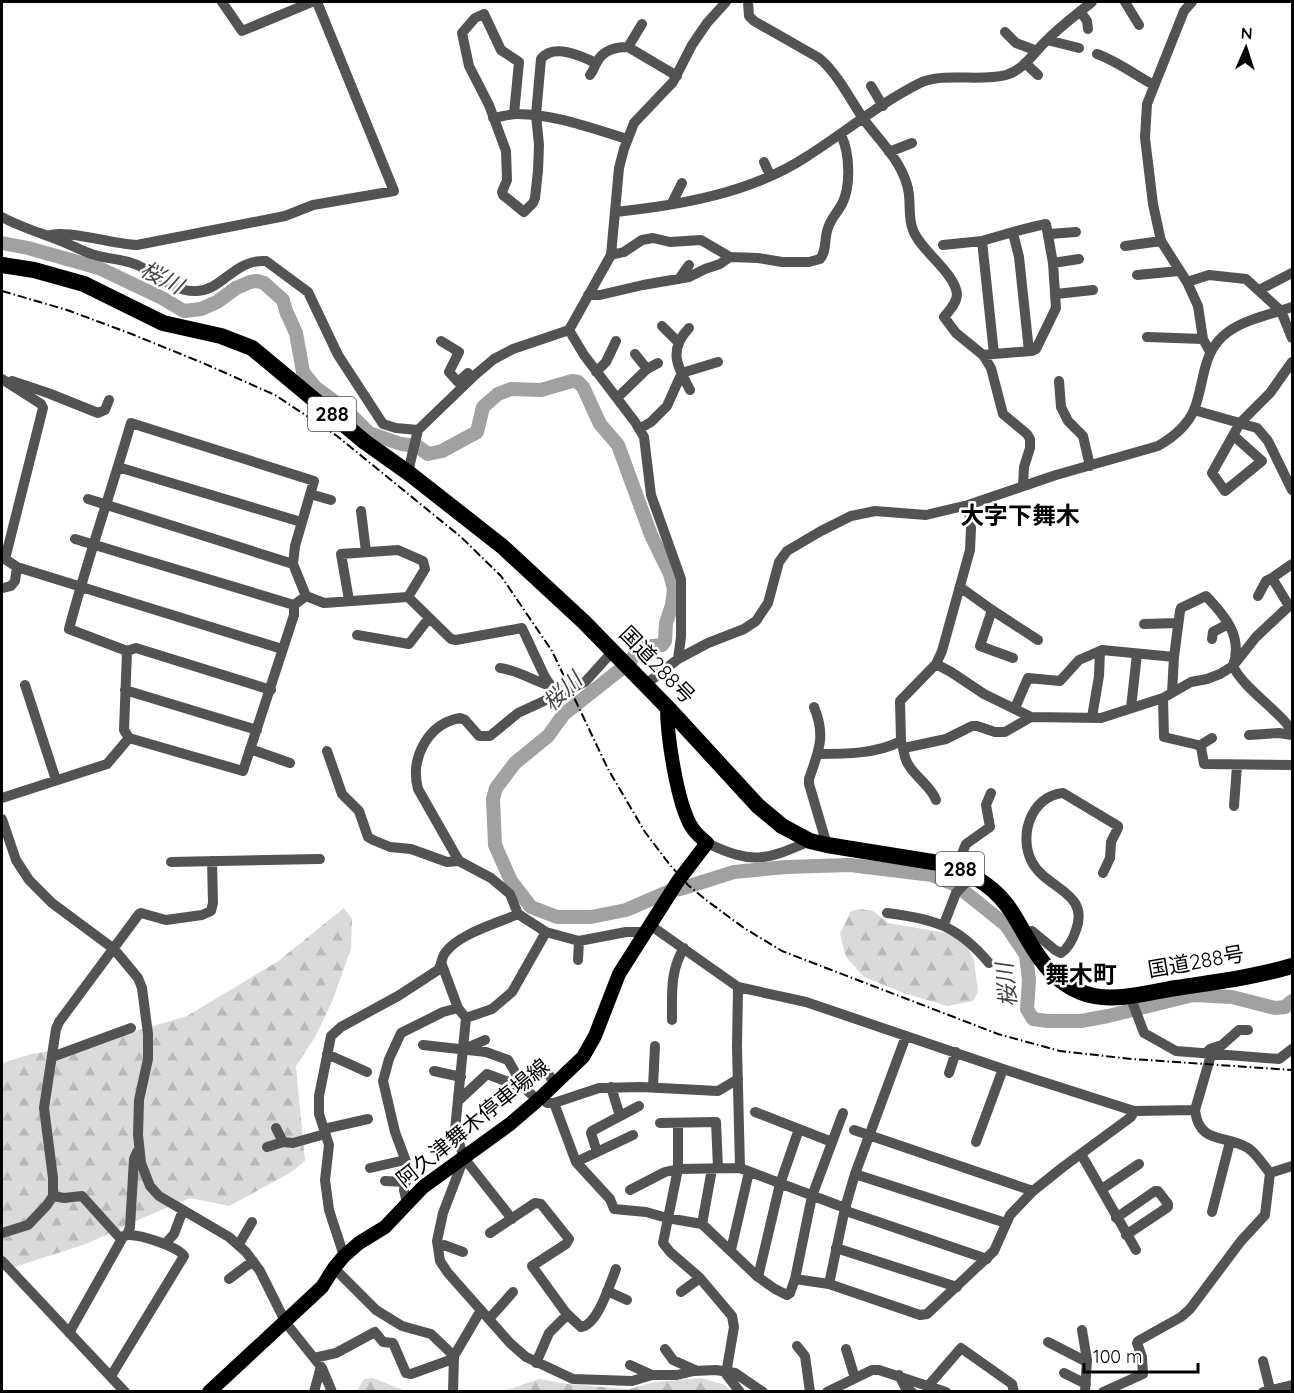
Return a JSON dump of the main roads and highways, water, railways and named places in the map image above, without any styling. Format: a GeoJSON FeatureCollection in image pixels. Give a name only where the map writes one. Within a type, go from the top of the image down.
{"type":"FeatureCollection","features":[{"type":"Feature","properties":{"kind":"highway","name":"国道288号"},"geometry":{"type":"LineString","coordinates":[[2,265],[68,278],[162,323],[221,336],[252,348],[365,442],[408,472],[503,547],[584,622],[667,707],[758,806],[782,826],[810,841],[945,864],[956,868],[968,879],[1001,898],[1009,907],[1032,948],[1051,973],[1074,989],[1132,1005],[1293,966]]}},
{"type":"Feature","properties":{"kind":"main road","name":"阿久津舞木停車場線"},"geometry":{"type":"LineString","coordinates":[[209,1392],[286,1323],[322,1287],[344,1256],[359,1243],[385,1227],[430,1180],[464,1158],[539,1100],[583,1057],[589,1048],[619,975],[678,880],[707,843],[690,823],[683,801],[671,748],[667,707]]}},
{"type":"Feature","properties":{"kind":"waterway","name":"桜川"},"geometry":{"type":"LineString","coordinates":[[2,243],[99,268],[184,311],[201,309],[217,302],[236,288],[250,282],[264,283],[283,300],[296,333],[303,372],[315,387],[346,410],[369,433],[401,444],[417,446],[428,454],[442,451],[477,432],[483,407],[498,394],[511,389],[541,390],[572,381],[578,382],[583,387],[600,424],[618,445],[651,535],[670,574],[674,589],[666,623],[665,641],[662,645],[643,647],[626,665],[564,714],[548,736],[515,763],[496,788],[493,799],[495,845],[511,881],[531,907],[557,917],[591,917],[626,910],[670,891],[734,872],[786,867],[850,865],[932,875],[956,885],[1006,925],[1026,955],[1029,980],[1027,1009],[1033,1019],[1081,1021],[1193,995],[1232,997],[1275,1008],[1285,1007],[1292,1001]]}},
{"type":"Feature","properties":{"kind":"railway"},"geometry":{"type":"LineString","coordinates":[[2,291],[67,310],[129,333],[275,395],[337,436],[461,537],[501,576],[552,651],[608,769],[645,832],[670,865],[706,900],[744,928],[782,951],[998,1034],[1060,1051],[1132,1059],[1292,1070]]}},
{"type":"Feature","properties":{"kind":"district","name":"大字下舞木"},"geometry":{"type":"Point","coordinates":[1020,516]}},
{"type":"Feature","properties":{"kind":"district","name":"舞木町"},"geometry":{"type":"Point","coordinates":[1081,975]}}]}
